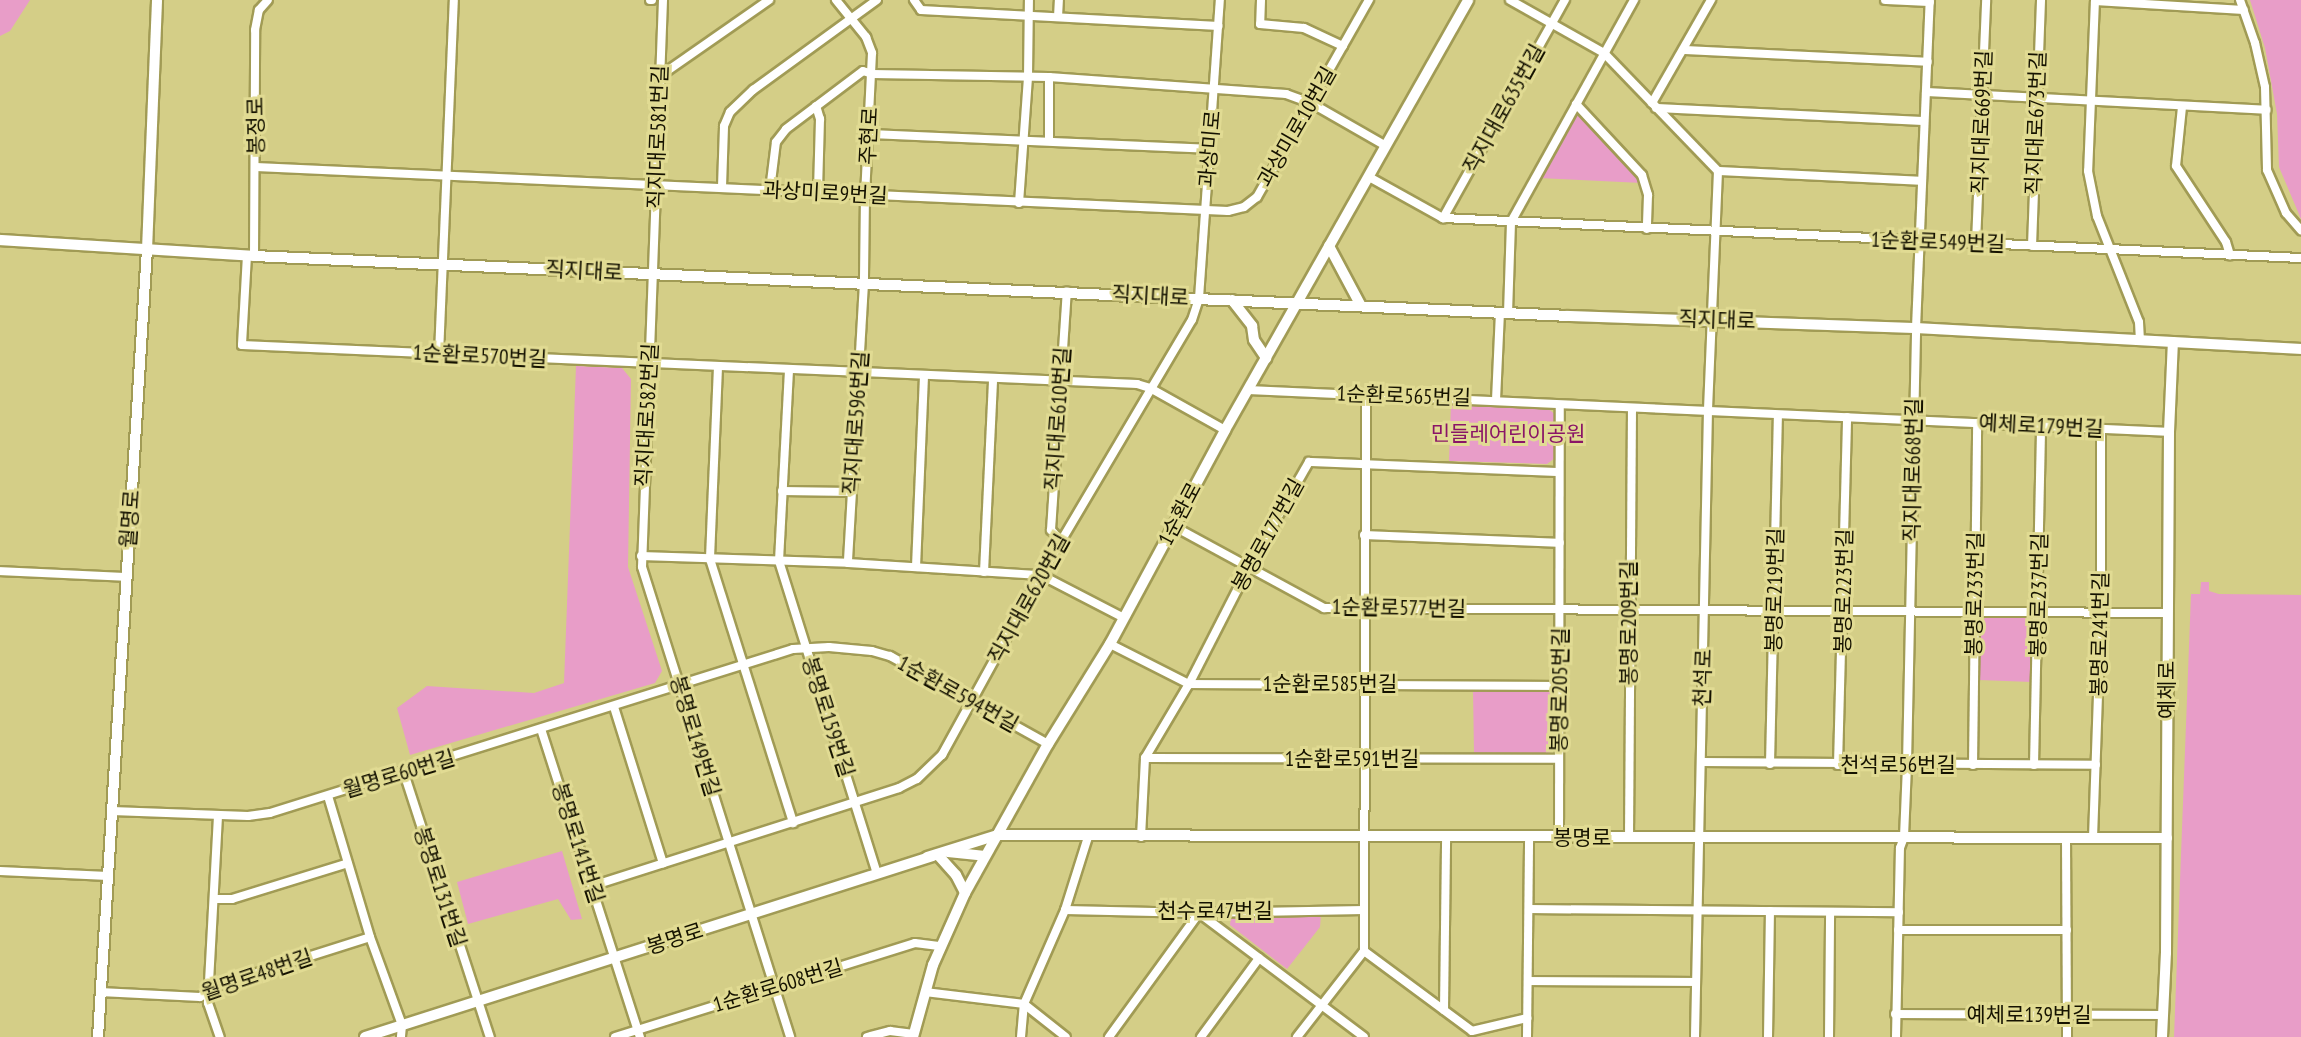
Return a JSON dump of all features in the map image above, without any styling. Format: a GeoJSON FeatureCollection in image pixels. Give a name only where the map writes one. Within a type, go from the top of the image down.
{"type":"FeatureCollection","features":[{"type":"Feature","properties":{"kind":"street","name":"월명로"},"geometry":{"type":"LineString","coordinates":[[97,1037],[147,250],[157,0]]}},
{"type":"Feature","properties":{"kind":"street","name":"봉정로"},"geometry":{"type":"LineString","coordinates":[[242,345],[256,167],[254,30],[260,10],[268,0]]}},
{"type":"Feature","properties":{"kind":"street"},"geometry":{"type":"LineString","coordinates":[[439,354],[454,0]]}},
{"type":"Feature","properties":{"kind":"street","name":"직지대로581번길"},"geometry":{"type":"LineString","coordinates":[[654,274],[663,0]]}},
{"type":"Feature","properties":{"kind":"street"},"geometry":{"type":"LineString","coordinates":[[660,76],[769,0]]}},
{"type":"Feature","properties":{"kind":"street","name":"주현로"},"geometry":{"type":"LineString","coordinates":[[836,0],[866,37],[872,53],[864,283]]}},
{"type":"Feature","properties":{"kind":"street"},"geometry":{"type":"LineString","coordinates":[[722,187],[724,126],[730,112],[753,90],[877,0]]}},
{"type":"Feature","properties":{"kind":"street"},"geometry":{"type":"LineString","coordinates":[[914,0],[921,10],[1219,26]]}},
{"type":"Feature","properties":{"kind":"street"},"geometry":{"type":"LineString","coordinates":[[1019,203],[1028,77],[1029,0]]}},
{"type":"Feature","properties":{"kind":"street"},"geometry":{"type":"LineString","coordinates":[[1058,18],[1059,0]]}},
{"type":"Feature","properties":{"kind":"street","name":"과상미로"},"geometry":{"type":"LineString","coordinates":[[1199,298],[1220,0]]}},
{"type":"Feature","properties":{"kind":"street","name":"과상미로10번길"},"geometry":{"type":"LineString","coordinates":[[1261,0],[1260,24],[1304,28],[1343,46]]}},
{"type":"Feature","properties":{"kind":"street","name":"과상미로10번길"},"geometry":{"type":"LineString","coordinates":[[1205,212],[1244,207],[1256,197],[1369,0]]}},
{"type":"Feature","properties":{"kind":"street","name":"1순환로"},"geometry":{"type":"LineString","coordinates":[[913,1035],[941,946],[965,893],[1048,744],[1110,644],[1225,430],[1468,0]]}},
{"type":"Feature","properties":{"kind":"street"},"geometry":{"type":"LineString","coordinates":[[1510,0],[1604,53],[1717,171],[1921,181]]}},
{"type":"Feature","properties":{"kind":"street","name":"직지대로635번길"},"geometry":{"type":"LineString","coordinates":[[1443,218],[1565,0]]}},
{"type":"Feature","properties":{"kind":"street"},"geometry":{"type":"LineString","coordinates":[[1496,400],[1511,222],[1634,0]]}},
{"type":"Feature","properties":{"kind":"street"},"geometry":{"type":"LineString","coordinates":[[1654,105],[1712,0]]}},
{"type":"Feature","properties":{"kind":"street"},"geometry":{"type":"LineString","coordinates":[[1885,0],[1930,1]]}},
{"type":"Feature","properties":{"kind":"street","name":"직지대로669번길"},"geometry":{"type":"LineString","coordinates":[[1976,243],[1986,0]]}},
{"type":"Feature","properties":{"kind":"street","name":"직지대로673번길"},"geometry":{"type":"LineString","coordinates":[[2032,246],[2041,0]]}},
{"type":"Feature","properties":{"kind":"street"},"geometry":{"type":"LineString","coordinates":[[2240,0],[2255,43],[2267,110],[2267,170],[2286,213],[2301,230]]}},
{"type":"Feature","properties":{"kind":"street","name":"직지대로668번길"},"geometry":{"type":"LineString","coordinates":[[1896,1037],[1900,848],[1904,836],[1907,764],[1916,328],[1930,1]]}},
{"type":"Feature","properties":{"kind":"street"},"geometry":{"type":"LineString","coordinates":[[2140,341],[2139,322],[2097,216],[2088,171],[2095,1],[2244,10]]}},
{"type":"Feature","properties":{"kind":"street"},"geometry":{"type":"LineString","coordinates":[[1684,50],[1927,62]]}},
{"type":"Feature","properties":{"kind":"street"},"geometry":{"type":"LineString","coordinates":[[770,190],[775,142],[786,129],[863,71],[872,74],[1049,77],[1286,94],[1311,103],[1386,146]]}},
{"type":"Feature","properties":{"kind":"street"},"geometry":{"type":"LineString","coordinates":[[1049,77],[1049,141]]}},
{"type":"Feature","properties":{"kind":"street"},"geometry":{"type":"LineString","coordinates":[[1926,92],[2267,110]]}},
{"type":"Feature","properties":{"kind":"street"},"geometry":{"type":"LineString","coordinates":[[1576,104],[1631,163],[1647,185],[1647,229]]}},
{"type":"Feature","properties":{"kind":"street"},"geometry":{"type":"LineString","coordinates":[[1654,105],[1924,121]]}},
{"type":"Feature","properties":{"kind":"street"},"geometry":{"type":"LineString","coordinates":[[816,107],[820,119],[818,192]]}},
{"type":"Feature","properties":{"kind":"street"},"geometry":{"type":"LineString","coordinates":[[2182,107],[2176,166],[2226,242],[2230,255]]}},
{"type":"Feature","properties":{"kind":"street"},"geometry":{"type":"LineString","coordinates":[[869,134],[1209,149]]}},
{"type":"Feature","properties":{"kind":"street","name":"과상미로9번길"},"geometry":{"type":"LineString","coordinates":[[256,167],[1205,212]]}},
{"type":"Feature","properties":{"kind":"street","name":"천석로"},"geometry":{"type":"LineString","coordinates":[[1695,1037],[1708,410],[1717,171]]}},
{"type":"Feature","properties":{"kind":"street","name":"1순환로549번길"},"geometry":{"type":"LineString","coordinates":[[1369,177],[1443,218],[2301,258]]}},
{"type":"Feature","properties":{"kind":"street","name":"직지대로"},"geometry":{"type":"LineString","coordinates":[[0,240],[250,255],[1504,313],[1916,328],[2301,349]]}},
{"type":"Feature","properties":{"kind":"street"},"geometry":{"type":"LineString","coordinates":[[1329,246],[1361,306]]}},
{"type":"Feature","properties":{"kind":"street","name":"직지대로582번길"},"geometry":{"type":"LineString","coordinates":[[641,556],[654,274]]}},
{"type":"Feature","properties":{"kind":"street","name":"직지대로596번길"},"geometry":{"type":"LineString","coordinates":[[848,563],[864,283]]}},
{"type":"Feature","properties":{"kind":"street","name":"직지대로610번길"},"geometry":{"type":"LineString","coordinates":[[1061,541],[1052,530],[1067,292]]}},
{"type":"Feature","properties":{"kind":"street","name":"직지대로620번길"},"geometry":{"type":"LineString","coordinates":[[592,886],[856,804],[900,788],[930,769],[942,755],[1041,575],[1192,320],[1199,298]]}},
{"type":"Feature","properties":{"kind":"street"},"geometry":{"type":"LineString","coordinates":[[1232,300],[1252,326],[1254,340],[1266,358]]}},
{"type":"Feature","properties":{"kind":"street","name":"예체로"},"geometry":{"type":"LineString","coordinates":[[2162,1037],[2169,432],[2173,342]]}},
{"type":"Feature","properties":{"kind":"street","name":"1순환로570번길"},"geometry":{"type":"LineString","coordinates":[[242,345],[1137,384],[1150,388],[1225,430]]}},
{"type":"Feature","properties":{"kind":"street"},"geometry":{"type":"LineString","coordinates":[[719,367],[710,559],[793,823]]}},
{"type":"Feature","properties":{"kind":"street"},"geometry":{"type":"LineString","coordinates":[[789,370],[782,491],[852,492]]}},
{"type":"Feature","properties":{"kind":"street"},"geometry":{"type":"LineString","coordinates":[[916,568],[924,376]]}},
{"type":"Feature","properties":{"kind":"street"},"geometry":{"type":"LineString","coordinates":[[984,572],[993,378]]}},
{"type":"Feature","properties":{"kind":"street","name":"1순환로565번길"},"geometry":{"type":"LineString","coordinates":[[1248,390],[1496,400],[1560,406],[1708,410]]}},
{"type":"Feature","properties":{"kind":"street"},"geometry":{"type":"LineString","coordinates":[[1297,1037],[1364,951],[1366,395]]}},
{"type":"Feature","properties":{"kind":"street","name":"봉명로205번길"},"geometry":{"type":"LineString","coordinates":[[1559,838],[1560,406]]}},
{"type":"Feature","properties":{"kind":"street","name":"봉명로209번길"},"geometry":{"type":"LineString","coordinates":[[1629,838],[1632,408]]}},
{"type":"Feature","properties":{"kind":"street","name":"예체로179번길"},"geometry":{"type":"LineString","coordinates":[[1708,410],[2169,432]]}},
{"type":"Feature","properties":{"kind":"street","name":"봉명로219번길"},"geometry":{"type":"LineString","coordinates":[[1770,764],[1778,415]]}},
{"type":"Feature","properties":{"kind":"street","name":"봉명로223번길"},"geometry":{"type":"LineString","coordinates":[[1838,765],[1847,417]]}},
{"type":"Feature","properties":{"kind":"street","name":"봉명로233번길"},"geometry":{"type":"LineString","coordinates":[[1973,765],[1977,424]]}},
{"type":"Feature","properties":{"kind":"street","name":"봉명로237번길"},"geometry":{"type":"LineString","coordinates":[[2034,765],[2040,612],[2042,425]]}},
{"type":"Feature","properties":{"kind":"street","name":"봉명로241번길"},"geometry":{"type":"LineString","coordinates":[[2094,838],[2101,612],[2101,429]]}},
{"type":"Feature","properties":{"kind":"street","name":"봉명로177번길"},"geometry":{"type":"LineString","coordinates":[[1141,837],[1145,758],[1189,684],[1249,568],[1309,462],[1559,472]]}},
{"type":"Feature","properties":{"kind":"street","name":"봉명로159번길"},"geometry":{"type":"LineString","coordinates":[[782,491],[779,561],[877,873]]}},
{"type":"Feature","properties":{"kind":"street","name":"1순환로577번길"},"geometry":{"type":"LineString","coordinates":[[1173,526],[1324,608],[2167,613]]}},
{"type":"Feature","properties":{"kind":"street"},"geometry":{"type":"LineString","coordinates":[[1364,535],[1559,543]]}},
{"type":"Feature","properties":{"kind":"street"},"geometry":{"type":"LineString","coordinates":[[641,556],[848,563],[1041,575],[1124,618]]}},
{"type":"Feature","properties":{"kind":"street","name":"봉명로149번길"},"geometry":{"type":"LineString","coordinates":[[641,556],[679,686],[790,1037]]}},
{"type":"Feature","properties":{"kind":"street"},"geometry":{"type":"LineString","coordinates":[[0,571],[126,577]]}},
{"type":"Feature","properties":{"kind":"street","name":"1순환로585번길"},"geometry":{"type":"LineString","coordinates":[[1110,644],[1189,684],[1559,686]]}},
{"type":"Feature","properties":{"kind":"street","name":"1순환로594번길"},"geometry":{"type":"LineString","coordinates":[[679,686],[793,649],[829,647],[881,653],[1048,744]]}},
{"type":"Feature","properties":{"kind":"street","name":"월명로60번길"},"geometry":{"type":"LineString","coordinates":[[112,811],[218,816],[270,813],[679,686]]}},
{"type":"Feature","properties":{"kind":"street"},"geometry":{"type":"LineString","coordinates":[[614,706],[663,863]]}},
{"type":"Feature","properties":{"kind":"street","name":"봉명로141번길"},"geometry":{"type":"LineString","coordinates":[[541,729],[639,1033]]}},
{"type":"Feature","properties":{"kind":"street","name":"1순환로591번길"},"geometry":{"type":"LineString","coordinates":[[1145,758],[1559,759]]}},
{"type":"Feature","properties":{"kind":"street","name":"천석로56번길"},"geometry":{"type":"LineString","coordinates":[[1701,762],[2096,765]]}},
{"type":"Feature","properties":{"kind":"street","name":"봉명로131번길"},"geometry":{"type":"LineString","coordinates":[[404,773],[490,1037]]}},
{"type":"Feature","properties":{"kind":"street"},"geometry":{"type":"LineString","coordinates":[[328,796],[370,937],[402,1025],[401,1037]]}},
{"type":"Feature","properties":{"kind":"street"},"geometry":{"type":"LineString","coordinates":[[218,816],[208,1003],[220,1037]]}},
{"type":"Feature","properties":{"kind":"street","name":"봉명로"},"geometry":{"type":"LineString","coordinates":[[365,1037],[997,835],[2166,838]]}},
{"type":"Feature","properties":{"kind":"street"},"geometry":{"type":"LineString","coordinates":[[1021,1037],[1024,1004],[1065,910],[1088,836]]}},
{"type":"Feature","properties":{"kind":"street"},"geometry":{"type":"LineString","coordinates":[[1444,1010],[1446,838]]}},
{"type":"Feature","properties":{"kind":"street"},"geometry":{"type":"LineString","coordinates":[[1527,1037],[1529,838]]}},
{"type":"Feature","properties":{"kind":"street"},"geometry":{"type":"LineString","coordinates":[[2066,838],[2067,1037]]}},
{"type":"Feature","properties":{"kind":"street","name":"봉명로"},"geometry":{"type":"LineString","coordinates":[[927,857],[949,852],[985,856]]}},
{"type":"Feature","properties":{"kind":"street"},"geometry":{"type":"LineString","coordinates":[[938,855],[956,875],[965,893]]}},
{"type":"Feature","properties":{"kind":"street"},"geometry":{"type":"LineString","coordinates":[[215,899],[232,899],[348,863]]}},
{"type":"Feature","properties":{"kind":"street"},"geometry":{"type":"LineString","coordinates":[[0,871],[108,876]]}},
{"type":"Feature","properties":{"kind":"street"},"geometry":{"type":"LineString","coordinates":[[1529,909],[1899,912]]}},
{"type":"Feature","properties":{"kind":"street","name":"천수로47번길"},"geometry":{"type":"LineString","coordinates":[[1065,910],[1199,913],[1364,910]]}},
{"type":"Feature","properties":{"kind":"street"},"geometry":{"type":"LineString","coordinates":[[1768,1037],[1770,911]]}},
{"type":"Feature","properties":{"kind":"street"},"geometry":{"type":"LineString","coordinates":[[1829,1037],[1830,912]]}},
{"type":"Feature","properties":{"kind":"street"},"geometry":{"type":"LineString","coordinates":[[1109,1037],[1199,913],[1364,1037]]}},
{"type":"Feature","properties":{"kind":"street"},"geometry":{"type":"LineString","coordinates":[[1898,930],[2067,930]]}},
{"type":"Feature","properties":{"kind":"street","name":"월명로48번길"},"geometry":{"type":"LineString","coordinates":[[100,992],[200,998],[210,990],[370,937]]}},
{"type":"Feature","properties":{"kind":"street","name":"1순환로608번길"},"geometry":{"type":"LineString","coordinates":[[615,1037],[639,1033],[915,943],[941,946]]}},
{"type":"Feature","properties":{"kind":"street"},"geometry":{"type":"LineString","coordinates":[[1364,951],[1472,1031],[1527,1017]]}},
{"type":"Feature","properties":{"kind":"street"},"geometry":{"type":"LineString","coordinates":[[1200,1037],[1259,958]]}},
{"type":"Feature","properties":{"kind":"street"},"geometry":{"type":"LineString","coordinates":[[1528,981],[1696,982]]}},
{"type":"Feature","properties":{"kind":"street"},"geometry":{"type":"LineString","coordinates":[[925,992],[1024,1004],[1066,1037]]}},
{"type":"Feature","properties":{"kind":"street","name":"예체로139번길"},"geometry":{"type":"LineString","coordinates":[[1895,1014],[2163,1015]]}},
{"type":"Feature","properties":{"kind":"street"},"geometry":{"type":"LineString","coordinates":[[867,1037],[890,1031],[913,1035]]}},
{"type":"Feature","properties":{"kind":"green space"},"geometry":{"type":"Polygon","coordinates":[[[0,0],[30,0],[10,31],[0,36],[0,0]]]}},
{"type":"Feature","properties":{"kind":"green space"},"geometry":{"type":"Polygon","coordinates":[[[2250,0],[2301,0],[2301,219],[2279,167],[2277,114],[2265,48],[2250,0]]]}},
{"type":"Feature","properties":{"kind":"green space"},"geometry":{"type":"Polygon","coordinates":[[[1575,111],[1579,111],[1642,183],[1539,178],[1575,111]]]}},
{"type":"Feature","properties":{"kind":"green space"},"geometry":{"type":"Polygon","coordinates":[[[576,366],[622,368],[631,379],[628,567],[662,671],[655,683],[410,755],[397,708],[427,686],[534,693],[564,683],[576,366]]]}},
{"type":"Feature","properties":{"kind":"green space","name":"민들레어린이공원"},"geometry":{"type":"Polygon","coordinates":[[[1451,403],[1547,408],[1556,415],[1555,458],[1547,464],[1449,461],[1451,403]]]}},
{"type":"Feature","properties":{"kind":"green space"},"geometry":{"type":"Polygon","coordinates":[[[2201,582],[2209,582],[2209,591],[2219,594],[2301,595],[2301,1037],[2174,1037],[2191,594],[2200,594],[2201,582]]]}},
{"type":"Feature","properties":{"kind":"green space"},"geometry":{"type":"Polygon","coordinates":[[[1985,618],[2029,618],[2034,623],[2032,682],[1979,680],[1979,623],[1985,618]]]}},
{"type":"Feature","properties":{"kind":"green space"},"geometry":{"type":"Polygon","coordinates":[[[1473,689],[1548,689],[1555,695],[1556,747],[1547,754],[1474,754],[1473,689]]]}},
{"type":"Feature","properties":{"kind":"green space"},"geometry":{"type":"Polygon","coordinates":[[[562,851],[582,919],[571,920],[558,899],[468,924],[457,882],[562,851]]]}},
{"type":"Feature","properties":{"kind":"green space"},"geometry":{"type":"Polygon","coordinates":[[[1321,914],[1320,927],[1287,969],[1230,925],[1231,917],[1321,914]]]}}]}
